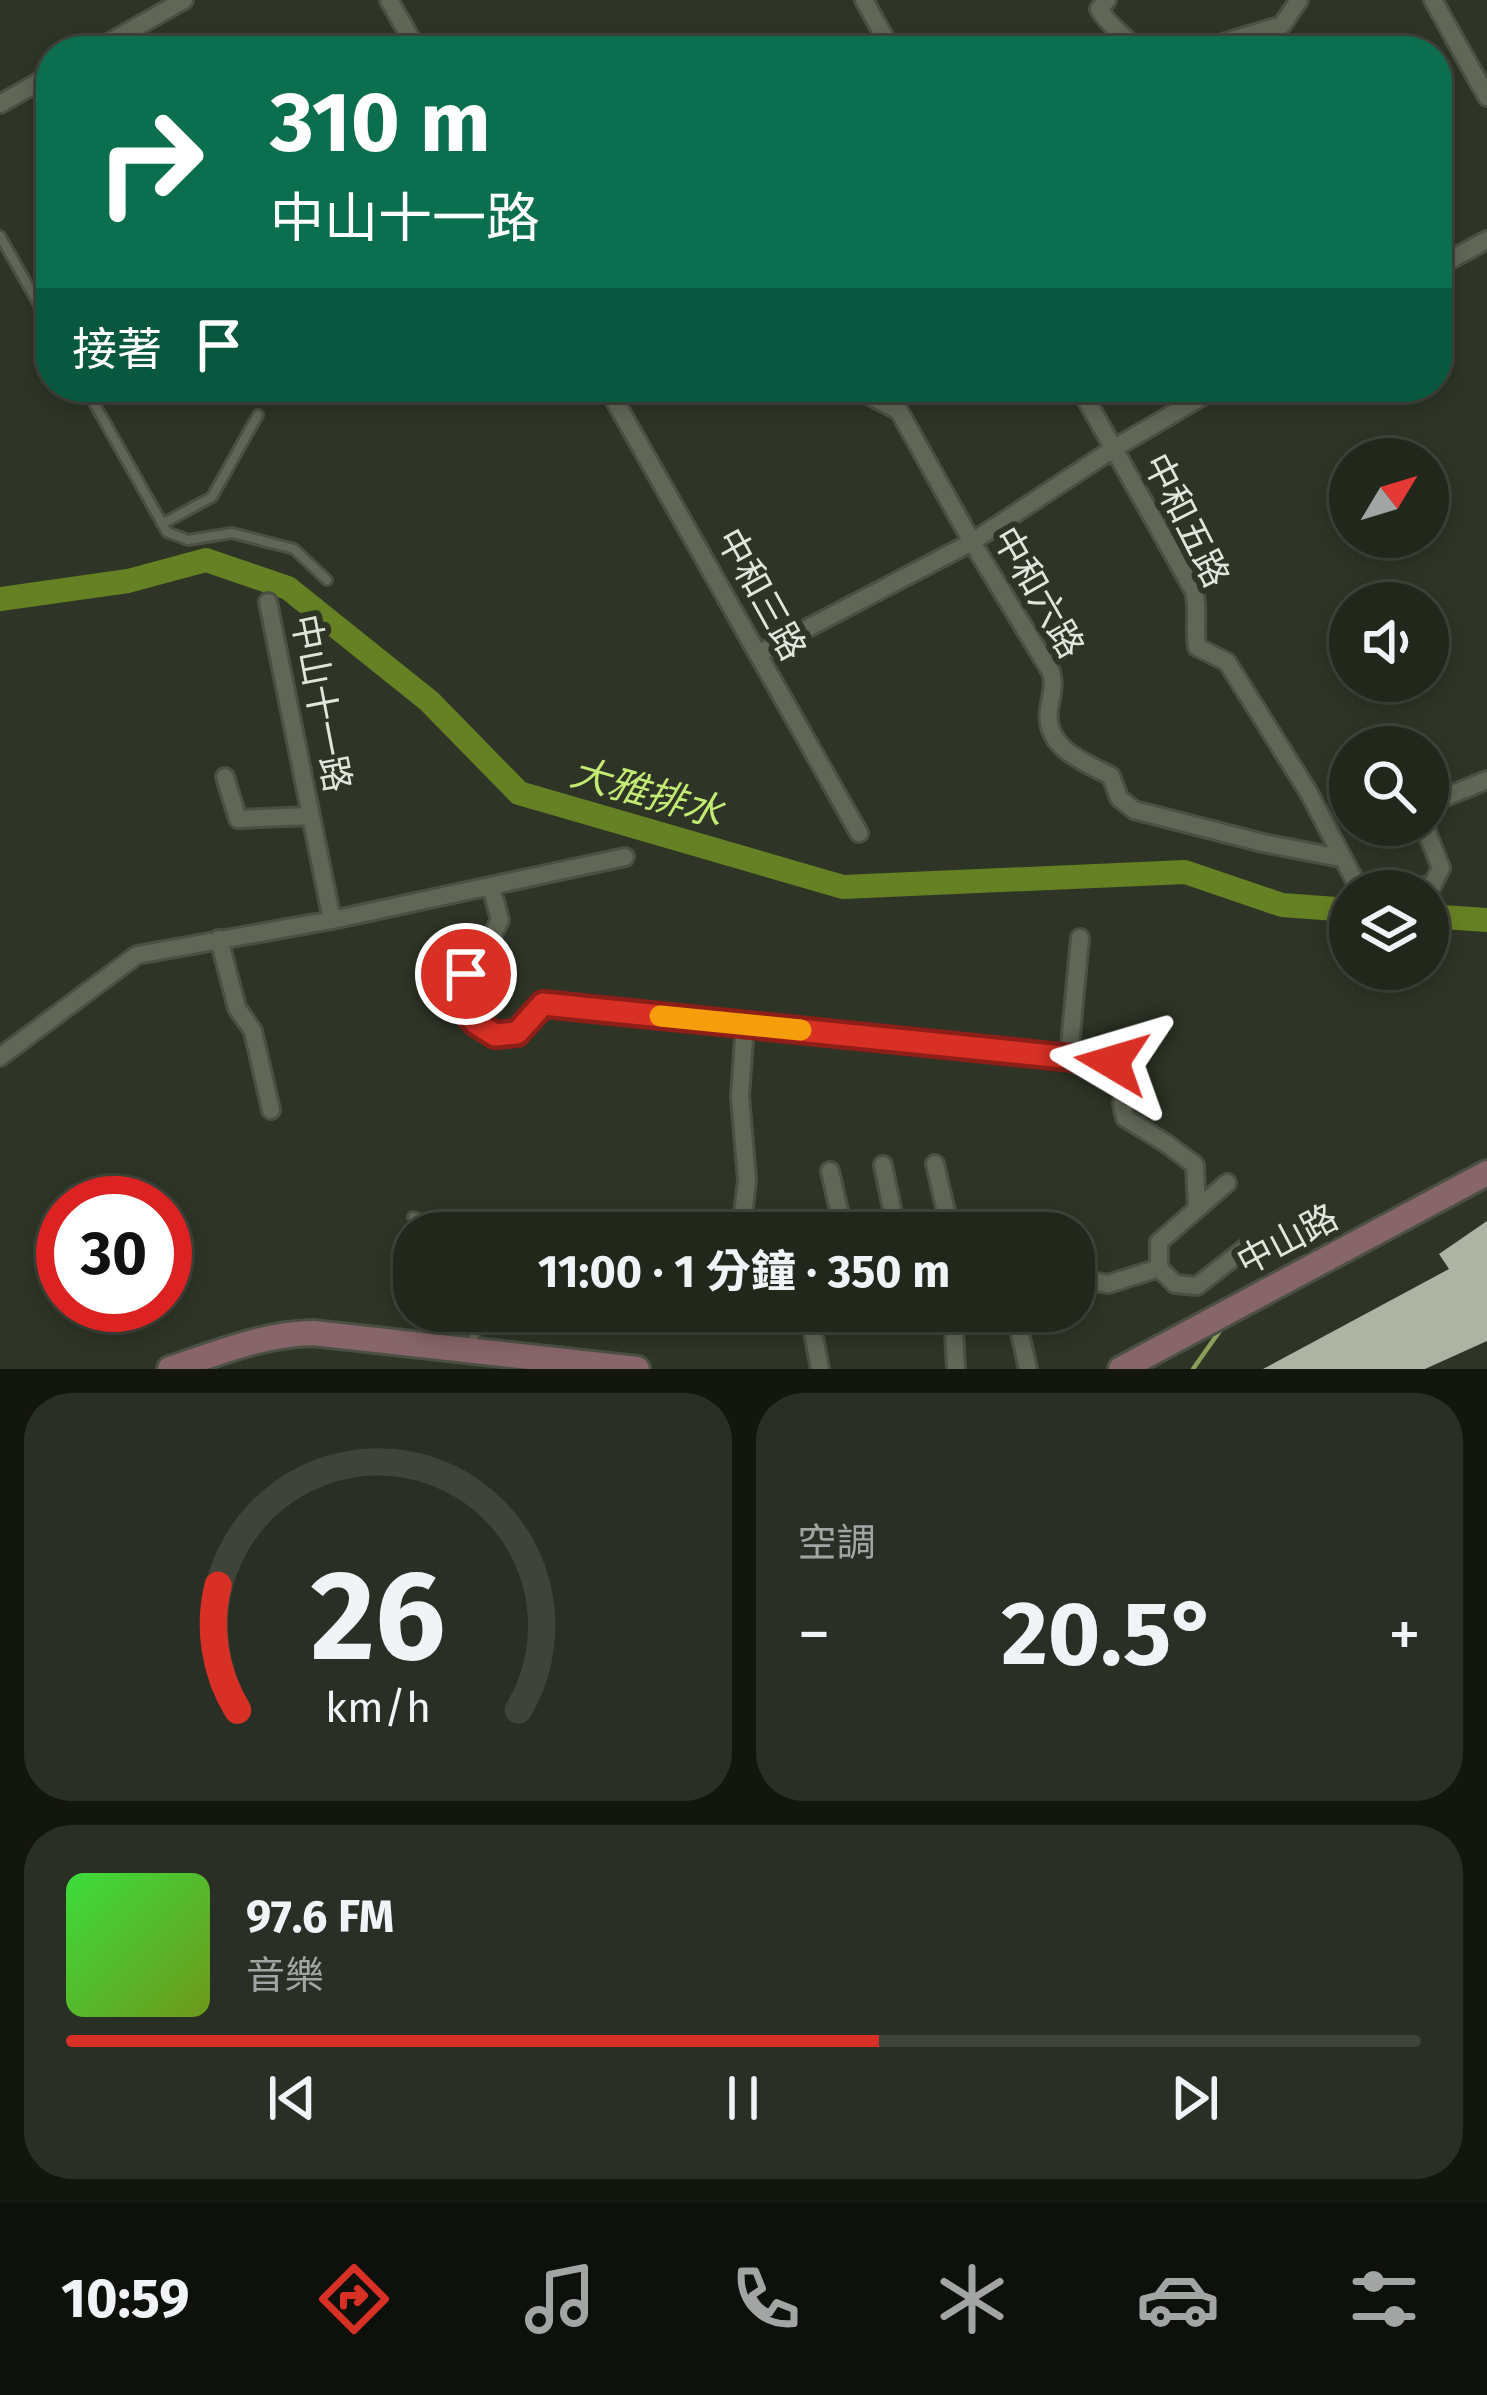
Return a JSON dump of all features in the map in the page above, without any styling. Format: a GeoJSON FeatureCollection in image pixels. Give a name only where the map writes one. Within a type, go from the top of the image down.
{"type":"FeatureCollection","features":[{"type":"Feature","properties":{"kind":"main road","name":"中山路"},"geometry":{"type":"LineString","coordinates":[[1120,1369],[1487,1173]]}},
{"type":"Feature","properties":{"kind":"main road"},"geometry":{"type":"LineString","coordinates":[[170,1369],[283,1334],[314,1333],[621,1368]]}},
{"type":"Feature","properties":{"kind":"street"},"geometry":{"type":"LineString","coordinates":[[120,36],[184,0]]}},
{"type":"Feature","properties":{"kind":"street"},"geometry":{"type":"LineString","coordinates":[[389,0],[409,36]]}},
{"type":"Feature","properties":{"kind":"street"},"geometry":{"type":"LineString","coordinates":[[864,0],[884,36]]}},
{"type":"Feature","properties":{"kind":"street"},"geometry":{"type":"LineString","coordinates":[[1107,0],[1099,9],[1108,24],[1126,36]]}},
{"type":"Feature","properties":{"kind":"street"},"geometry":{"type":"LineString","coordinates":[[1246,36],[1282,25],[1299,0]]}},
{"type":"Feature","properties":{"kind":"street"},"geometry":{"type":"LineString","coordinates":[[1432,0],[1487,97]]}},
{"type":"Feature","properties":{"kind":"street"},"geometry":{"type":"LineString","coordinates":[[0,104],[36,84]]}},
{"type":"Feature","properties":{"kind":"street"},"geometry":{"type":"LineString","coordinates":[[1452,259],[1487,240]]}},
{"type":"Feature","properties":{"kind":"street","name":"中和三路"},"geometry":{"type":"LineString","coordinates":[[615,402],[859,833]]}},
{"type":"Feature","properties":{"kind":"street","name":"中和六路"},"geometry":{"type":"LineString","coordinates":[[882,402],[899,411],[1051,672],[1055,687],[1048,715],[1054,736],[1069,755],[1111,776],[1119,798],[1134,810],[1263,844],[1341,858],[1356,883],[1375,887],[1432,886],[1441,868],[1432,846]]}},
{"type":"Feature","properties":{"kind":"street","name":"中和五路"},"geometry":{"type":"LineString","coordinates":[[1087,402],[1194,591],[1197,647],[1227,662],[1309,793],[1341,858]]}},
{"type":"Feature","properties":{"kind":"street"},"geometry":{"type":"LineString","coordinates":[[758,654],[972,542],[1117,456],[1196,402]]}},
{"type":"Feature","properties":{"kind":"street","name":"中山十一路"},"geometry":{"type":"LineString","coordinates":[[268,602],[332,920]]}},
{"type":"Feature","properties":{"kind":"street","name":"中山十一路"},"geometry":{"type":"LineString","coordinates":[[225,777],[238,819],[311,816]]}},
{"type":"Feature","properties":{"kind":"street"},"geometry":{"type":"LineString","coordinates":[[1449,795],[1487,780]]}},
{"type":"Feature","properties":{"kind":"street"},"geometry":{"type":"LineString","coordinates":[[0,1057],[137,955],[332,920],[626,857]]}},
{"type":"Feature","properties":{"kind":"street"},"geometry":{"type":"LineString","coordinates":[[491,886],[500,920],[458,993],[461,1006],[495,1035],[517,1033],[543,1004],[1112,1062],[1131,1084],[1122,1104],[1125,1118],[1195,1165],[1197,1209]]}},
{"type":"Feature","properties":{"kind":"street"},"geometry":{"type":"LineString","coordinates":[[1069,1056],[1080,938]]}},
{"type":"Feature","properties":{"kind":"street"},"geometry":{"type":"LineString","coordinates":[[219,939],[237,1008],[253,1030],[271,1110]]}},
{"type":"Feature","properties":{"kind":"street"},"geometry":{"type":"LineString","coordinates":[[743,1212],[747,1180],[740,1096],[745,1024]]}},
{"type":"Feature","properties":{"kind":"street"},"geometry":{"type":"LineString","coordinates":[[935,1164],[946,1212]]}},
{"type":"Feature","properties":{"kind":"street"},"geometry":{"type":"LineString","coordinates":[[883,1165],[893,1212]]}},
{"type":"Feature","properties":{"kind":"street"},"geometry":{"type":"LineString","coordinates":[[830,1172],[839,1212]]}},
{"type":"Feature","properties":{"kind":"street"},"geometry":{"type":"LineString","coordinates":[[1228,1183],[1159,1242],[1159,1268],[1175,1284],[1197,1286],[1247,1247]]}},
{"type":"Feature","properties":{"kind":"street"},"geometry":{"type":"LineString","coordinates":[[1095,1282],[1108,1284],[1159,1268]]}},
{"type":"Feature","properties":{"kind":"street"},"geometry":{"type":"LineString","coordinates":[[812,1332],[820,1369]]}},
{"type":"Feature","properties":{"kind":"street"},"geometry":{"type":"LineString","coordinates":[[955,1332],[956,1369]]}},
{"type":"Feature","properties":{"kind":"street"},"geometry":{"type":"LineString","coordinates":[[1020,1332],[1028,1369]]}},
{"type":"Feature","properties":{"kind":"lane"},"geometry":{"type":"LineString","coordinates":[[0,236],[36,300]]}},
{"type":"Feature","properties":{"kind":"lane"},"geometry":{"type":"LineString","coordinates":[[93,402],[167,532],[188,540],[232,533],[294,549],[327,580]]}},
{"type":"Feature","properties":{"kind":"lane"},"geometry":{"type":"LineString","coordinates":[[162,524],[212,497],[258,415]]}},
{"type":"Feature","properties":{"kind":"lane"},"geometry":{"type":"LineString","coordinates":[[472,1351],[474,1332]]}},
{"type":"Feature","properties":{"kind":"building"},"geometry":{"type":"Polygon","coordinates":[[[1487,1221],[1487,1341],[1425,1369],[1263,1369],[1449,1269],[1439,1254],[1487,1221]]]}},
{"type":"Feature","properties":{"kind":"waterway","name":"大雅排水"},"geometry":{"type":"LineString","coordinates":[[0,599],[128,581],[206,560],[288,588],[429,701],[519,793],[843,887],[1185,872],[1282,905],[1329,908]]}},
{"type":"Feature","properties":{"kind":"waterway","name":"大雅排水"},"geometry":{"type":"LineString","coordinates":[[1449,917],[1487,920]]}},
{"type":"Feature","properties":{"kind":"waterway"},"geometry":{"type":"LineString","coordinates":[[1193,1369],[1224,1325]]}},
{"type":"Feature","properties":{"kind":"slow traffic"},"geometry":{"type":"LineString","coordinates":[[660,1016],[801,1030]]}},
{"type":"Feature","properties":{"kind":"route"},"geometry":{"type":"LineString","coordinates":[[466,974],[458,993],[461,1006],[495,1035],[517,1033],[543,1004],[1112,1062]]}}]}
